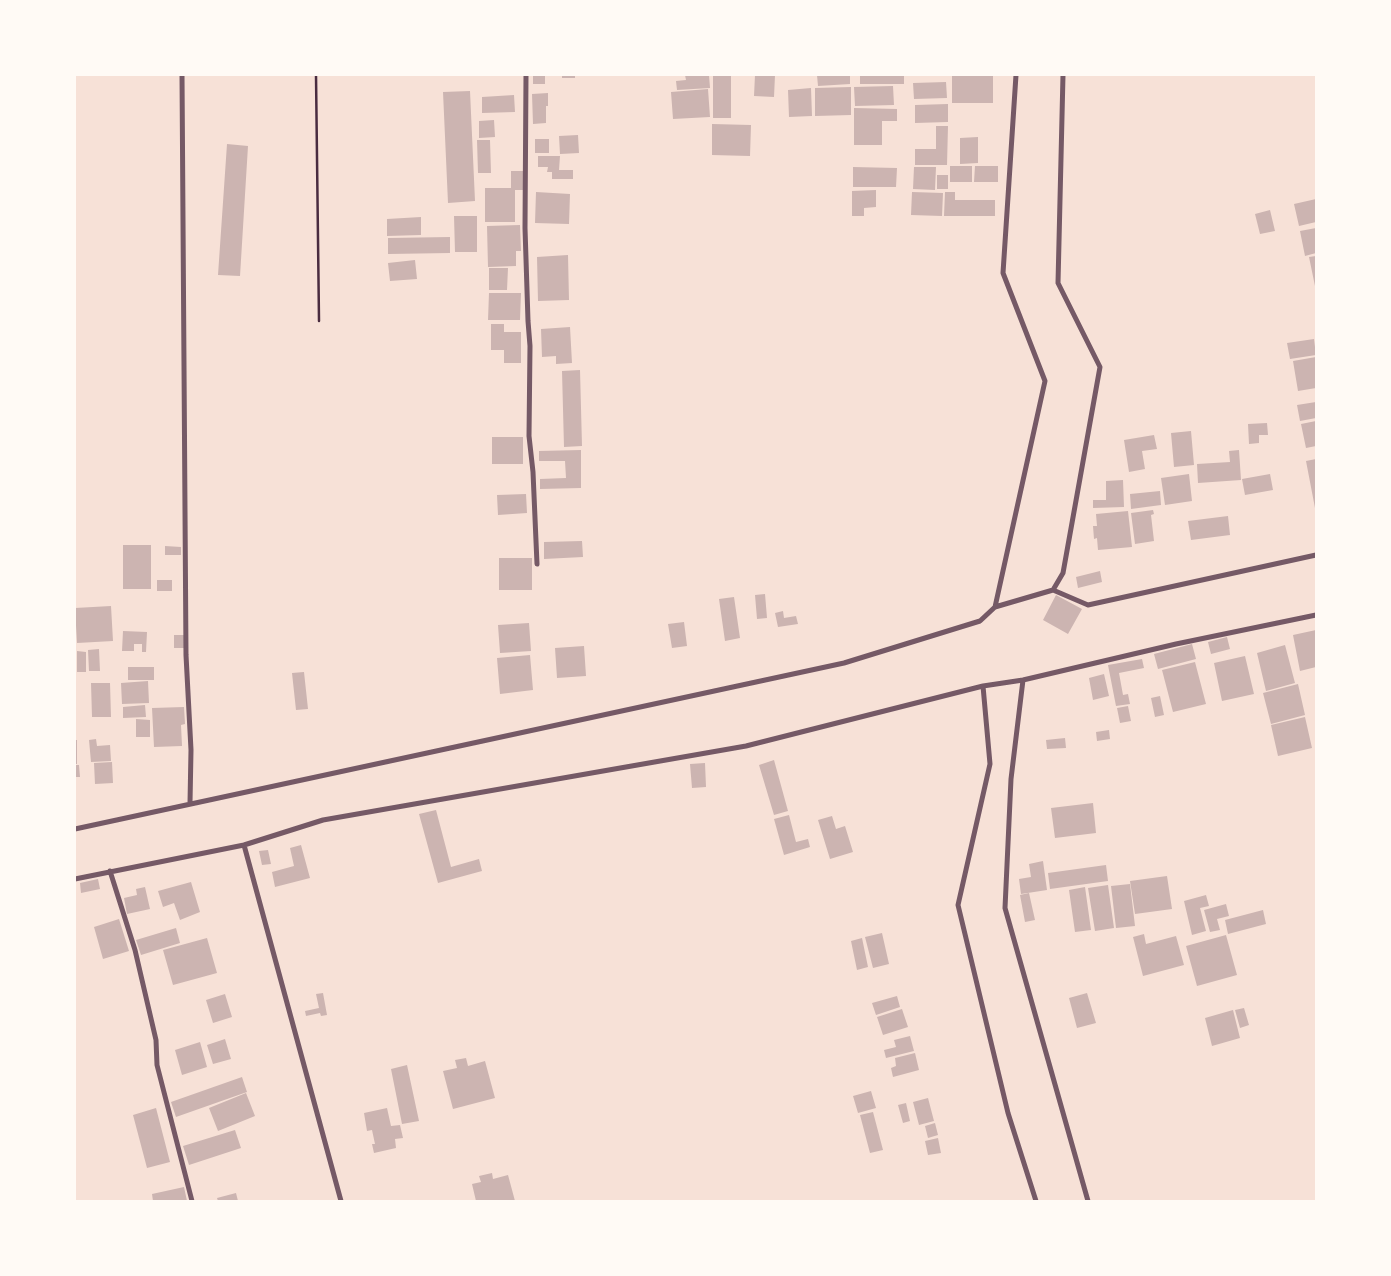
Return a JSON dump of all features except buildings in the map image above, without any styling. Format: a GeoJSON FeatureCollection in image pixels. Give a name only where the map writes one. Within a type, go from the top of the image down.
{"type":"FeatureCollection","features":[{"type":"Feature","properties":{"kind":"street"},"geometry":{"type":"LineString","coordinates":[[182,75],[186,656],[191,750],[190,803]]}},
{"type":"Feature","properties":{"kind":"street"},"geometry":{"type":"LineString","coordinates":[[526,75],[525,228],[530,346],[529,436],[533,472],[537,564]]}},
{"type":"Feature","properties":{"kind":"street"},"geometry":{"type":"LineString","coordinates":[[995,607],[1045,381],[1003,273],[1016,75]]}},
{"type":"Feature","properties":{"kind":"street"},"geometry":{"type":"LineString","coordinates":[[1053,590],[1063,574],[1100,367],[1058,284],[1063,75]]}},
{"type":"Feature","properties":{"kind":"street"},"geometry":{"type":"LineString","coordinates":[[75,829],[844,663],[980,621],[995,607],[1053,590],[1088,606],[1316,555]]}},
{"type":"Feature","properties":{"kind":"street"},"geometry":{"type":"LineString","coordinates":[[75,879],[244,845],[323,820],[746,746],[983,686],[1023,680],[1176,644],[1316,615]]}},
{"type":"Feature","properties":{"kind":"street"},"geometry":{"type":"LineString","coordinates":[[1023,680],[1011,779],[1005,908],[1088,1201]]}},
{"type":"Feature","properties":{"kind":"street"},"geometry":{"type":"LineString","coordinates":[[983,686],[990,764],[958,905],[1008,1113],[1036,1201]]}},
{"type":"Feature","properties":{"kind":"street"},"geometry":{"type":"LineString","coordinates":[[244,845],[341,1201]]}},
{"type":"Feature","properties":{"kind":"street"},"geometry":{"type":"LineString","coordinates":[[110,871],[135,950],[156,1040],[157,1065],[192,1201]]}},
{"type":"Feature","properties":{"kind":"path"},"geometry":{"type":"LineString","coordinates":[[316,75],[319,321]]}}]}
